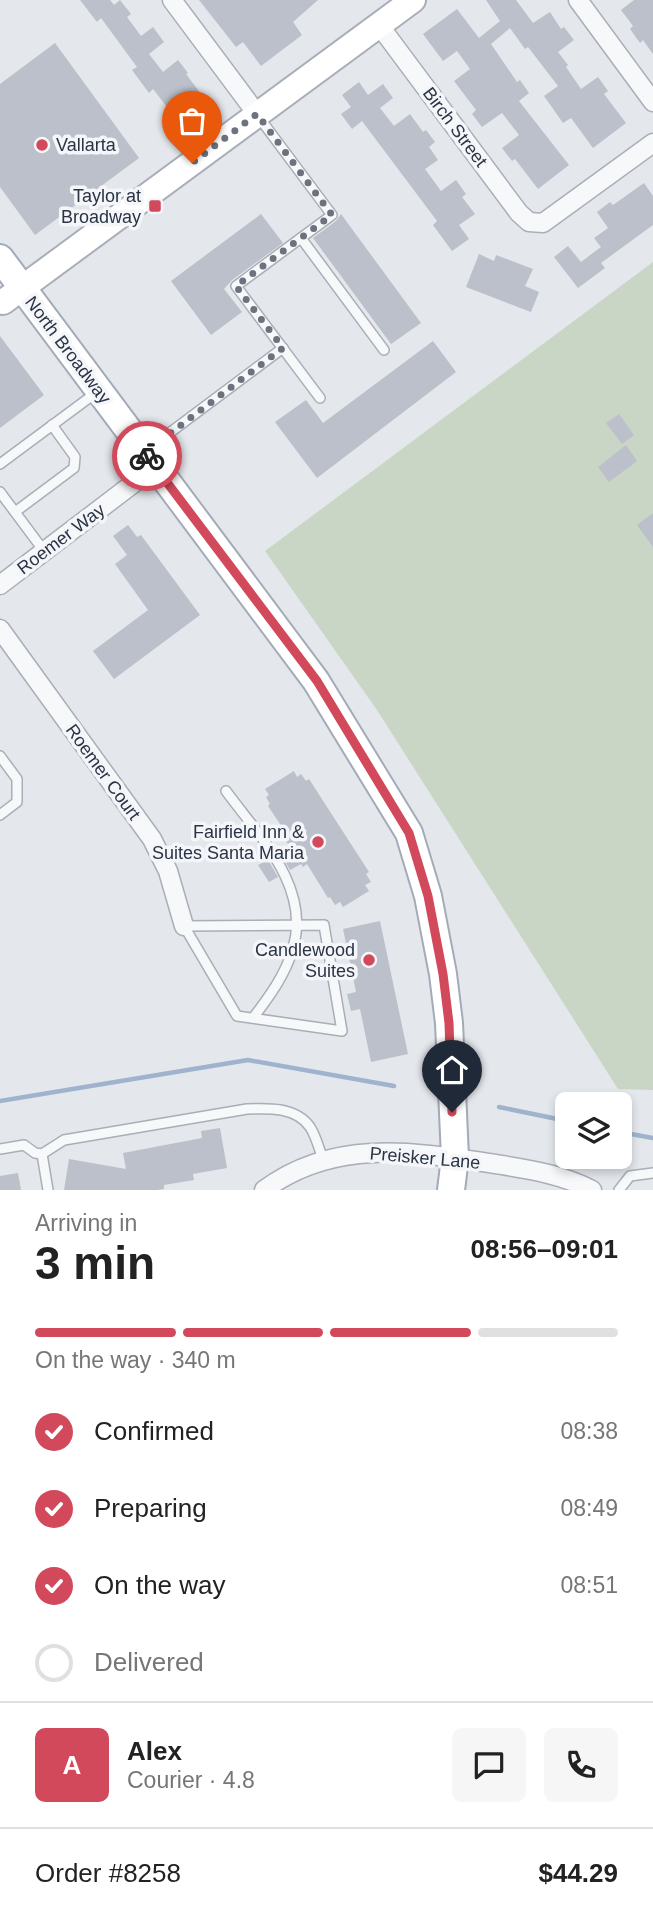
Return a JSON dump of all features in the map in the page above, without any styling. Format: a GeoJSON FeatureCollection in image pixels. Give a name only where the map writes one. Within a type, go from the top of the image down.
{"type":"FeatureCollection","features":[{"type":"Feature","properties":{"kind":"main road","name":"North Broadway"},"geometry":{"type":"LineString","coordinates":[[0,258],[13,295],[98,391],[317,681],[409,833],[428,896],[449,1023],[455,1158],[451,1190]]}},
{"type":"Feature","properties":{"kind":"street"},"geometry":{"type":"LineString","coordinates":[[172,0],[257,114]]}},
{"type":"Feature","properties":{"kind":"street"},"geometry":{"type":"LineString","coordinates":[[13,295],[413,0]]}},
{"type":"Feature","properties":{"kind":"street"},"geometry":{"type":"LineString","coordinates":[[578,0],[653,102]]}},
{"type":"Feature","properties":{"kind":"street","name":"Birch Street"},"geometry":{"type":"LineString","coordinates":[[379,25],[519,213],[529,222],[542,223],[653,144]]}},
{"type":"Feature","properties":{"kind":"street","name":"Roemer Way"},"geometry":{"type":"LineString","coordinates":[[0,585],[150,460]]}},
{"type":"Feature","properties":{"kind":"street","name":"Roemer Court"},"geometry":{"type":"LineString","coordinates":[[0,629],[152,839],[168,871],[184,926]]}},
{"type":"Feature","properties":{"kind":"street","name":"Preisker Lane"},"geometry":{"type":"LineString","coordinates":[[264,1190],[295,1170],[323,1159],[358,1153],[397,1152],[455,1158],[554,1174],[592,1190]]}},
{"type":"Feature","properties":{"kind":"lane"},"geometry":{"type":"LineString","coordinates":[[257,114],[332,215],[236,286],[320,398]]}},
{"type":"Feature","properties":{"kind":"lane"},"geometry":{"type":"LineString","coordinates":[[301,238],[384,349]]}},
{"type":"Feature","properties":{"kind":"lane"},"geometry":{"type":"LineString","coordinates":[[150,460],[283,348]]}},
{"type":"Feature","properties":{"kind":"lane"},"geometry":{"type":"LineString","coordinates":[[0,464],[98,391]]}},
{"type":"Feature","properties":{"kind":"lane"},"geometry":{"type":"LineString","coordinates":[[15,512],[74,468],[75,457],[52,425]]}},
{"type":"Feature","properties":{"kind":"lane"},"geometry":{"type":"LineString","coordinates":[[0,492],[44,551]]}},
{"type":"Feature","properties":{"kind":"lane"},"geometry":{"type":"LineString","coordinates":[[0,756],[17,779],[17,802],[0,815]]}},
{"type":"Feature","properties":{"kind":"lane"},"geometry":{"type":"LineString","coordinates":[[226,791],[273,852],[295,900],[297,925],[293,948],[282,975],[253,1018]]}},
{"type":"Feature","properties":{"kind":"lane"},"geometry":{"type":"LineString","coordinates":[[297,925],[324,925],[342,1031],[237,1016],[184,926],[297,925]]}},
{"type":"Feature","properties":{"kind":"lane"},"geometry":{"type":"LineString","coordinates":[[0,1149],[24,1145],[35,1153],[42,1154],[64,1140],[266,1108],[293,1112],[310,1127],[323,1159]]}},
{"type":"Feature","properties":{"kind":"lane"},"geometry":{"type":"LineString","coordinates":[[42,1154],[48,1190]]}},
{"type":"Feature","properties":{"kind":"lane"},"geometry":{"type":"LineString","coordinates":[[618,1190],[630,1176],[653,1173]]}},
{"type":"Feature","properties":{"kind":"green space"},"geometry":{"type":"Polygon","coordinates":[[[653,262],[653,1090],[618,1089],[377,710],[265,551],[653,262]]]}},
{"type":"Feature","properties":{"kind":"building"},"geometry":{"type":"Polygon","coordinates":[[[80,0],[110,0],[114,5],[120,0],[131,14],[127,17],[141,36],[153,27],[164,42],[149,54],[163,72],[178,60],[188,73],[186,74],[207,102],[181,123],[186,129],[173,140],[162,126],[174,116],[153,89],[149,93],[132,70],[137,67],[101,18],[97,22],[80,0]]]}},
{"type":"Feature","properties":{"kind":"building"},"geometry":{"type":"Polygon","coordinates":[[[199,0],[318,0],[293,22],[302,35],[261,66],[243,42],[236,47],[199,0]]]}},
{"type":"Feature","properties":{"kind":"building"},"geometry":{"type":"Polygon","coordinates":[[[486,0],[516,0],[533,23],[550,12],[561,29],[564,27],[574,40],[558,52],[581,89],[598,77],[608,91],[604,94],[626,123],[593,148],[571,118],[563,123],[544,96],[558,86],[510,28],[491,44],[517,82],[520,80],[529,93],[519,101],[569,165],[538,189],[515,159],[512,161],[502,148],[519,135],[502,113],[482,127],[472,114],[476,110],[454,81],[470,69],[457,51],[443,61],[423,34],[457,9],[479,38],[500,21],[486,0]]]}},
{"type":"Feature","properties":{"kind":"building"},"geometry":{"type":"Polygon","coordinates":[[[634,0],[653,0],[653,54],[643,40],[640,43],[630,29],[633,26],[621,10],[634,0]]]}},
{"type":"Feature","properties":{"kind":"building"},"geometry":{"type":"Polygon","coordinates":[[[55,43],[139,158],[35,235],[0,187],[0,84],[55,43]]]}},
{"type":"Feature","properties":{"kind":"building"},"geometry":{"type":"Polygon","coordinates":[[[359,82],[368,95],[383,84],[393,98],[380,108],[394,126],[410,114],[423,132],[426,130],[435,142],[429,147],[438,160],[425,169],[441,191],[456,180],[466,194],[462,197],[475,214],[459,225],[469,239],[452,251],[433,225],[437,221],[362,121],[352,129],[341,114],[351,107],[342,95],[359,82]]]}},
{"type":"Feature","properties":{"kind":"building"},"geometry":{"type":"Polygon","coordinates":[[[644,183],[653,196],[653,225],[601,263],[605,268],[578,288],[554,257],[568,246],[581,262],[601,247],[594,238],[608,228],[597,212],[610,202],[613,205],[644,183]]]}},
{"type":"Feature","properties":{"kind":"building"},"geometry":{"type":"Polygon","coordinates":[[[261,214],[283,243],[232,280],[224,289],[242,312],[211,335],[171,281],[261,214]]]}},
{"type":"Feature","properties":{"kind":"building"},"geometry":{"type":"Polygon","coordinates":[[[341,214],[421,323],[391,344],[313,238],[341,214]]]}},
{"type":"Feature","properties":{"kind":"building"},"geometry":{"type":"Polygon","coordinates":[[[479,254],[494,261],[496,255],[533,269],[525,286],[539,292],[531,312],[466,287],[479,254]]]}},
{"type":"Feature","properties":{"kind":"building"},"geometry":{"type":"Polygon","coordinates":[[[0,336],[44,395],[0,428],[0,336]]]}},
{"type":"Feature","properties":{"kind":"building"},"geometry":{"type":"Polygon","coordinates":[[[433,341],[456,372],[317,478],[275,422],[306,400],[323,423],[433,341]]]}},
{"type":"Feature","properties":{"kind":"building"},"geometry":{"type":"Polygon","coordinates":[[[619,414],[634,435],[622,444],[606,423],[619,414]]]}},
{"type":"Feature","properties":{"kind":"building"},"geometry":{"type":"Polygon","coordinates":[[[626,445],[637,461],[609,482],[598,467],[626,445]]]}},
{"type":"Feature","properties":{"kind":"building"},"geometry":{"type":"Polygon","coordinates":[[[653,513],[653,547],[637,525],[653,513]]]}},
{"type":"Feature","properties":{"kind":"building"},"geometry":{"type":"Polygon","coordinates":[[[128,525],[137,537],[141,535],[200,615],[114,679],[93,651],[148,610],[115,564],[127,555],[113,536],[128,525]]]}},
{"type":"Feature","properties":{"kind":"building","name":"Fairfield Inn & Suites Santa Maria"},"geometry":{"type":"Polygon","coordinates":[[[294,771],[297,777],[301,774],[306,781],[309,779],[369,872],[366,874],[371,882],[365,885],[369,891],[343,907],[340,902],[335,905],[330,897],[328,898],[307,864],[290,870],[280,853],[290,847],[284,838],[288,836],[268,806],[270,804],[266,797],[269,795],[265,789],[294,771]]]}},
{"type":"Feature","properties":{"kind":"building"},"geometry":{"type":"Polygon","coordinates":[[[268,860],[278,877],[269,882],[258,865],[268,860]]]}},
{"type":"Feature","properties":{"kind":"building","name":"Candlewood Suites"},"geometry":{"type":"Polygon","coordinates":[[[380,921],[408,1054],[371,1062],[360,1009],[351,1011],[347,994],[356,992],[343,929],[380,921]]]}},
{"type":"Feature","properties":{"kind":"building"},"geometry":{"type":"Polygon","coordinates":[[[220,1128],[227,1168],[193,1174],[194,1180],[164,1185],[164,1189],[157,1190],[64,1190],[69,1159],[126,1169],[123,1153],[202,1138],[201,1131],[220,1128]]]}},
{"type":"Feature","properties":{"kind":"building"},"geometry":{"type":"Polygon","coordinates":[[[18,1173],[21,1190],[0,1190],[0,1176],[18,1173]]]}},
{"type":"Feature","properties":{"kind":"waterway"},"geometry":{"type":"LineString","coordinates":[[0,1101],[248,1060],[394,1086]]}},
{"type":"Feature","properties":{"kind":"waterway"},"geometry":{"type":"LineString","coordinates":[[499,1107],[555,1119]]}},
{"type":"Feature","properties":{"kind":"waterway"},"geometry":{"type":"LineString","coordinates":[[632,1134],[653,1138]]}},
{"type":"Feature","properties":{"kind":"way so far"},"geometry":{"type":"LineString","coordinates":[[147,456],[144,453],[283,348],[236,286],[332,215],[257,114],[192,163]]}},
{"type":"Feature","properties":{"kind":"place","name":"Vallarta"},"geometry":{"type":"Point","coordinates":[42,145]}},
{"type":"Feature","properties":{"kind":"place","name":"Taylor at Broadway"},"geometry":{"type":"Point","coordinates":[155,206]}},
{"type":"Feature","properties":{"kind":"place","name":"Fairfield Inn & Suites Santa Maria"},"geometry":{"type":"Point","coordinates":[318,842]}},
{"type":"Feature","properties":{"kind":"place","name":"Candlewood Suites"},"geometry":{"type":"Point","coordinates":[369,960]}},
{"type":"Feature","properties":{"kind":"route"},"geometry":{"type":"LineString","coordinates":[[147,456],[317,681],[409,833],[428,896],[443,974],[449,1023],[452,1112]]}}]}
